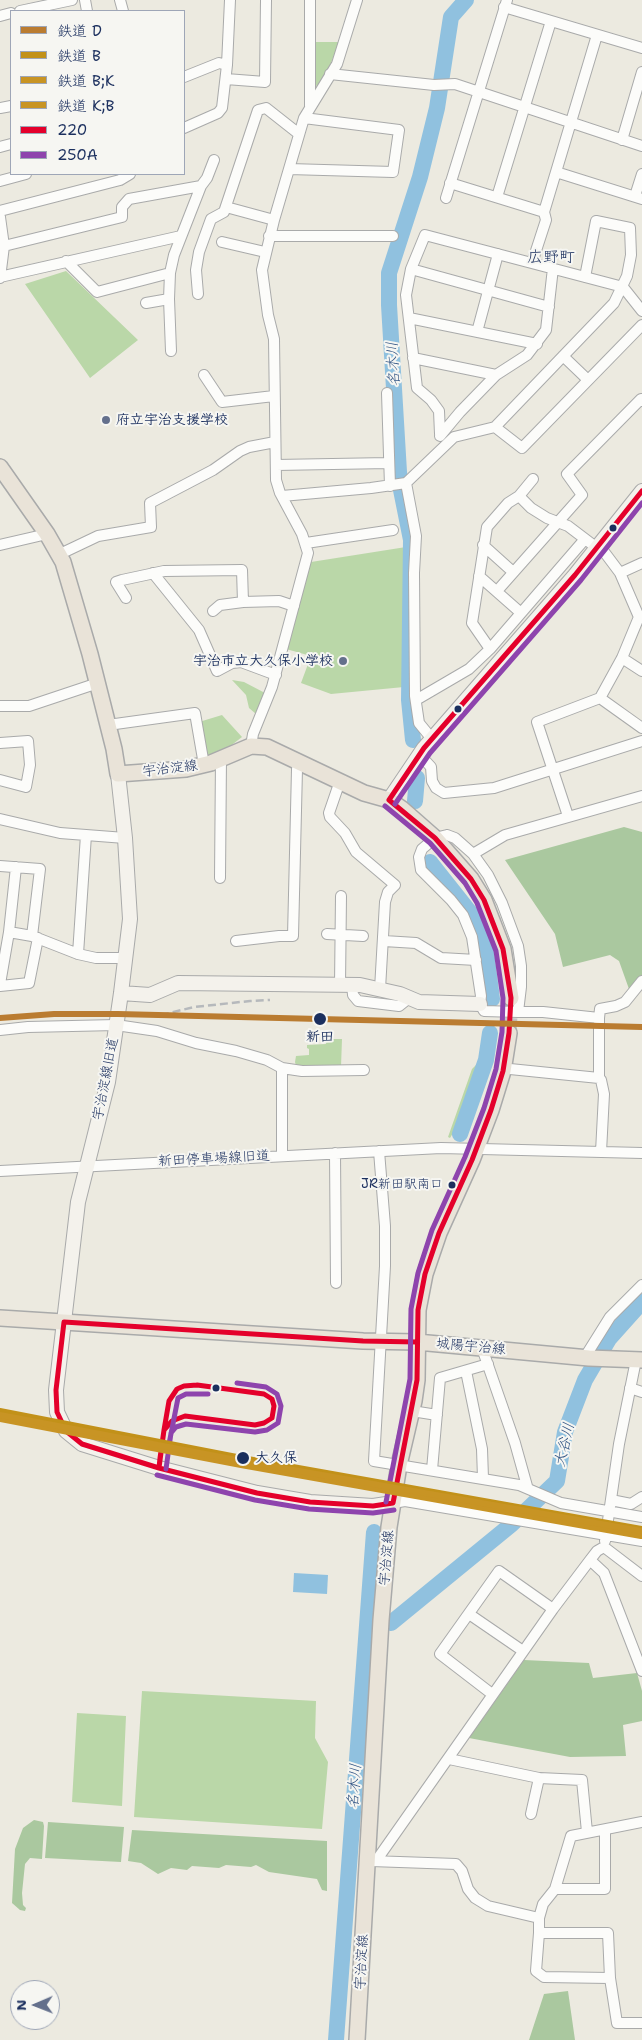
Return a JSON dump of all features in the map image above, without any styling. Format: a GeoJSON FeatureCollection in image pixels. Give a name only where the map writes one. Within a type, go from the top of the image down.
{"type":"FeatureCollection","features":[{"type":"Feature","properties":{"kind":"main road"},"geometry":{"type":"LineString","coordinates":[[0,467],[47,534],[68,577],[98,683],[118,774]]}},
{"type":"Feature","properties":{"kind":"main road"},"geometry":{"type":"LineString","coordinates":[[251,746],[267,747],[364,793],[389,800],[435,838],[471,879],[484,900],[503,949],[511,998]]}},
{"type":"Feature","properties":{"kind":"main road","name":"宇治淀線"},"geometry":{"type":"LineString","coordinates":[[118,774],[186,769],[204,765],[251,746]]}},
{"type":"Feature","properties":{"kind":"main road","name":"宇治淀線"},"geometry":{"type":"LineString","coordinates":[[357,2040],[372,1861],[381,1620],[393,1503],[417,1380],[418,1310],[425,1274],[452,1202],[477,1148],[503,1071],[510,1033]]}},
{"type":"Feature","properties":{"kind":"main road","name":"城陽宇治線"},"geometry":{"type":"LineString","coordinates":[[0,1318],[381,1342],[417,1342],[593,1358],[639,1360]]}},
{"type":"Feature","properties":{"kind":"street"},"geometry":{"type":"LineString","coordinates":[[25,10],[72,0]]}},
{"type":"Feature","properties":{"kind":"street"},"geometry":{"type":"LineString","coordinates":[[185,128],[218,114],[222,108],[226,79],[230,0]]}},
{"type":"Feature","properties":{"kind":"street"},"geometry":{"type":"LineString","coordinates":[[226,79],[266,82],[266,0]]}},
{"type":"Feature","properties":{"kind":"street"},"geometry":{"type":"LineString","coordinates":[[310,0],[310,107]]}},
{"type":"Feature","properties":{"kind":"street"},"geometry":{"type":"LineString","coordinates":[[251,746],[253,734],[276,675],[308,553],[306,543],[276,480],[274,339],[268,314],[262,270],[265,252],[304,118],[337,64],[357,0]]}},
{"type":"Feature","properties":{"kind":"street"},"geometry":{"type":"LineString","coordinates":[[446,198],[506,3],[551,21],[642,48]]}},
{"type":"Feature","properties":{"kind":"street"},"geometry":{"type":"LineString","coordinates":[[497,197],[551,21]]}},
{"type":"Feature","properties":{"kind":"street"},"geometry":{"type":"LineString","coordinates":[[532,263],[546,220],[544,212],[597,35]]}},
{"type":"Feature","properties":{"kind":"street"},"geometry":{"type":"LineString","coordinates":[[185,77],[219,63],[227,65]]}},
{"type":"Feature","properties":{"kind":"street"},"geometry":{"type":"LineString","coordinates":[[622,140],[642,72]]}},
{"type":"Feature","properties":{"kind":"street"},"geometry":{"type":"LineString","coordinates":[[330,74],[434,85],[454,84],[642,146]]}},
{"type":"Feature","properties":{"kind":"street"},"geometry":{"type":"LineString","coordinates":[[198,294],[196,270],[199,252],[211,218],[220,216],[224,212],[258,110],[266,108],[299,134]]}},
{"type":"Feature","properties":{"kind":"street"},"geometry":{"type":"LineString","coordinates":[[289,169],[393,172],[399,130],[304,118]]}},
{"type":"Feature","properties":{"kind":"street"},"geometry":{"type":"LineString","coordinates":[[171,351],[170,273],[181,236],[201,186],[208,178],[214,160]]}},
{"type":"Feature","properties":{"kind":"street"},"geometry":{"type":"LineString","coordinates":[[556,172],[638,197],[642,174]]}},
{"type":"Feature","properties":{"kind":"street"},"geometry":{"type":"LineString","coordinates":[[0,181],[22,175]]}},
{"type":"Feature","properties":{"kind":"street"},"geometry":{"type":"LineString","coordinates":[[0,211],[120,180],[128,175]]}},
{"type":"Feature","properties":{"kind":"street"},"geometry":{"type":"LineString","coordinates":[[450,183],[544,212]]}},
{"type":"Feature","properties":{"kind":"street"},"geometry":{"type":"LineString","coordinates":[[4,246],[122,217],[122,207],[129,199],[201,186]]}},
{"type":"Feature","properties":{"kind":"street"},"geometry":{"type":"LineString","coordinates":[[226,207],[274,220]]}},
{"type":"Feature","properties":{"kind":"street"},"geometry":{"type":"LineString","coordinates":[[0,217],[4,246],[0,278],[66,261],[181,236]]}},
{"type":"Feature","properties":{"kind":"street"},"geometry":{"type":"LineString","coordinates":[[282,496],[406,483],[454,437],[494,427],[614,303],[624,287],[631,255],[630,228],[596,221],[585,277]]}},
{"type":"Feature","properties":{"kind":"street"},"geometry":{"type":"LineString","coordinates":[[437,452],[440,434],[439,411],[431,400],[417,388],[406,295],[411,269],[425,234],[624,287],[642,310]]}},
{"type":"Feature","properties":{"kind":"street"},"geometry":{"type":"LineString","coordinates":[[270,236],[393,236]]}},
{"type":"Feature","properties":{"kind":"street"},"geometry":{"type":"LineString","coordinates":[[222,242],[265,252]]}},
{"type":"Feature","properties":{"kind":"street"},"geometry":{"type":"LineString","coordinates":[[477,332],[498,254]]}},
{"type":"Feature","properties":{"kind":"street"},"geometry":{"type":"LineString","coordinates":[[66,261],[97,292],[170,273]]}},
{"type":"Feature","properties":{"kind":"street"},"geometry":{"type":"LineString","coordinates":[[440,434],[496,375],[527,355],[537,344],[546,330],[553,268]]}},
{"type":"Feature","properties":{"kind":"street"},"geometry":{"type":"LineString","coordinates":[[411,269],[549,308]]}},
{"type":"Feature","properties":{"kind":"street"},"geometry":{"type":"LineString","coordinates":[[146,303],[169,299]]}},
{"type":"Feature","properties":{"kind":"street"},"geometry":{"type":"LineString","coordinates":[[409,318],[537,344]]}},
{"type":"Feature","properties":{"kind":"street"},"geometry":{"type":"LineString","coordinates":[[494,427],[522,448],[642,325]]}},
{"type":"Feature","properties":{"kind":"street"},"geometry":{"type":"LineString","coordinates":[[563,356],[588,380]]}},
{"type":"Feature","properties":{"kind":"street"},"geometry":{"type":"LineString","coordinates":[[414,358],[496,375]]}},
{"type":"Feature","properties":{"kind":"street"},"geometry":{"type":"LineString","coordinates":[[204,375],[222,402],[274,396]]}},
{"type":"Feature","properties":{"kind":"street"},"geometry":{"type":"LineString","coordinates":[[387,393],[390,486]]}},
{"type":"Feature","properties":{"kind":"street"},"geometry":{"type":"LineString","coordinates":[[497,591],[582,495],[567,474],[642,401]]}},
{"type":"Feature","properties":{"kind":"street"},"geometry":{"type":"LineString","coordinates":[[58,555],[98,536],[151,528],[150,503],[213,470],[240,451],[249,447],[275,442]]}},
{"type":"Feature","properties":{"kind":"street"},"geometry":{"type":"LineString","coordinates":[[276,465],[389,463]]}},
{"type":"Feature","properties":{"kind":"street"},"geometry":{"type":"LineString","coordinates":[[490,649],[472,623],[486,527],[533,479]]}},
{"type":"Feature","properties":{"kind":"street"},"geometry":{"type":"LineString","coordinates":[[406,483],[416,536],[414,573],[416,700],[419,723],[432,739]]}},
{"type":"Feature","properties":{"kind":"street"},"geometry":{"type":"LineString","coordinates":[[389,800],[419,754],[598,547],[642,491]]}},
{"type":"Feature","properties":{"kind":"street"},"geometry":{"type":"LineString","coordinates":[[518,496],[531,508],[568,526],[585,540],[598,547],[620,573],[641,617],[622,658],[600,698],[537,722],[568,816]]}},
{"type":"Feature","properties":{"kind":"street"},"geometry":{"type":"LineString","coordinates":[[306,543],[393,530]]}},
{"type":"Feature","properties":{"kind":"street"},"geometry":{"type":"LineString","coordinates":[[0,545],[47,534]]}},
{"type":"Feature","properties":{"kind":"street"},"geometry":{"type":"LineString","coordinates":[[416,700],[469,669],[490,649],[585,540]]}},
{"type":"Feature","properties":{"kind":"street"},"geometry":{"type":"LineString","coordinates":[[483,545],[513,572]]}},
{"type":"Feature","properties":{"kind":"street"},"geometry":{"type":"LineString","coordinates":[[620,573],[642,562]]}},
{"type":"Feature","properties":{"kind":"street"},"geometry":{"type":"LineString","coordinates":[[126,598],[116,582],[153,573],[242,570],[243,602]]}},
{"type":"Feature","properties":{"kind":"street"},"geometry":{"type":"LineString","coordinates":[[153,573],[199,630],[217,671],[232,663],[241,662],[276,675]]}},
{"type":"Feature","properties":{"kind":"street"},"geometry":{"type":"LineString","coordinates":[[479,576],[521,614]]}},
{"type":"Feature","properties":{"kind":"street"},"geometry":{"type":"LineString","coordinates":[[213,611],[220,605],[243,602],[279,601],[294,606]]}},
{"type":"Feature","properties":{"kind":"street"},"geometry":{"type":"LineString","coordinates":[[622,658],[642,671]]}},
{"type":"Feature","properties":{"kind":"street"},"geometry":{"type":"LineString","coordinates":[[0,706],[29,706],[98,683]]}},
{"type":"Feature","properties":{"kind":"street"},"geometry":{"type":"LineString","coordinates":[[600,698],[642,728]]}},
{"type":"Feature","properties":{"kind":"street"},"geometry":{"type":"LineString","coordinates":[[108,725],[195,713],[204,765]]}},
{"type":"Feature","properties":{"kind":"street"},"geometry":{"type":"LineString","coordinates":[[419,754],[431,767],[432,781],[436,788],[444,792],[494,788],[642,741]]}},
{"type":"Feature","properties":{"kind":"street"},"geometry":{"type":"LineString","coordinates":[[0,743],[28,742],[30,765],[26,787],[0,780]]}},
{"type":"Feature","properties":{"kind":"street"},"geometry":{"type":"LineString","coordinates":[[220,758],[220,878]]}},
{"type":"Feature","properties":{"kind":"street"},"geometry":{"type":"LineString","coordinates":[[236,941],[293,936],[297,769],[299,763]]}},
{"type":"Feature","properties":{"kind":"street","name":"宇治淀線旧道"},"geometry":{"type":"LineString","coordinates":[[118,774],[130,910],[126,958],[108,1082],[78,1202],[56,1390],[57,1412],[70,1435],[82,1444],[159,1468],[257,1493],[310,1502],[373,1506],[393,1503]]}},
{"type":"Feature","properties":{"kind":"street"},"geometry":{"type":"LineString","coordinates":[[340,781],[329,813],[330,817],[345,833],[356,852],[395,885],[388,892],[385,902],[380,989]]}},
{"type":"Feature","properties":{"kind":"street"},"geometry":{"type":"LineString","coordinates":[[473,854],[505,834],[642,796]]}},
{"type":"Feature","properties":{"kind":"street"},"geometry":{"type":"LineString","coordinates":[[0,819],[41,830],[125,838]]}},
{"type":"Feature","properties":{"kind":"street"},"geometry":{"type":"LineString","coordinates":[[78,954],[86,835]]}},
{"type":"Feature","properties":{"kind":"street"},"geometry":{"type":"LineString","coordinates":[[518,1012],[521,966],[518,946],[502,903],[488,875],[473,854],[455,838],[447,835],[435,838],[422,849],[419,857],[420,870],[451,900],[463,915],[472,937],[480,1004],[484,1011],[518,1012],[543,1012],[599,1018]]}},
{"type":"Feature","properties":{"kind":"street"},"geometry":{"type":"LineString","coordinates":[[0,866],[16,867],[40,870],[35,937],[29,983],[0,985],[9,932],[16,867]]}},
{"type":"Feature","properties":{"kind":"street"},"geometry":{"type":"LineString","coordinates":[[341,896],[340,934],[346,985],[358,1001],[399,1006],[409,998]]}},
{"type":"Feature","properties":{"kind":"street"},"geometry":{"type":"LineString","coordinates":[[9,932],[35,937],[78,954],[96,958],[126,958]]}},
{"type":"Feature","properties":{"kind":"street"},"geometry":{"type":"LineString","coordinates":[[327,934],[363,936]]}},
{"type":"Feature","properties":{"kind":"street"},"geometry":{"type":"LineString","coordinates":[[384,941],[416,943],[441,958],[476,960]]}},
{"type":"Feature","properties":{"kind":"street"},"geometry":{"type":"LineString","coordinates":[[601,1152],[604,1094],[601,1080],[598,1078],[600,1009],[625,1002],[642,981]]}},
{"type":"Feature","properties":{"kind":"street"},"geometry":{"type":"LineString","coordinates":[[121,993],[150,995],[178,983],[346,985],[380,989],[420,1002],[480,1004]]}},
{"type":"Feature","properties":{"kind":"street"},"geometry":{"type":"LineString","coordinates":[[0,1030],[28,1027],[116,1025],[157,1031],[196,1043],[236,1051],[267,1060],[282,1068],[302,1071],[364,1070]]}},
{"type":"Feature","properties":{"kind":"street","name":"新田停車場線旧道"},"geometry":{"type":"LineString","coordinates":[[0,1171],[282,1156],[282,1068]]}},
{"type":"Feature","properties":{"kind":"street"},"geometry":{"type":"LineString","coordinates":[[510,1070],[598,1078]]}},
{"type":"Feature","properties":{"kind":"street"},"geometry":{"type":"LineString","coordinates":[[282,1156],[477,1148],[642,1153]]}},
{"type":"Feature","properties":{"kind":"street"},"geometry":{"type":"LineString","coordinates":[[379,1151],[385,1226],[374,1461],[526,1486],[561,1503],[642,1517]]}},
{"type":"Feature","properties":{"kind":"street"},"geometry":{"type":"LineString","coordinates":[[335,1153],[336,1283]]}},
{"type":"Feature","properties":{"kind":"street"},"geometry":{"type":"LineString","coordinates":[[593,1358],[610,1317],[642,1285]]}},
{"type":"Feature","properties":{"kind":"street"},"geometry":{"type":"LineString","coordinates":[[482,1348],[515,1443],[526,1486]]}},
{"type":"Feature","properties":{"kind":"street"},"geometry":{"type":"LineString","coordinates":[[604,1547],[619,1444],[630,1388],[639,1360]]}},
{"type":"Feature","properties":{"kind":"street"},"geometry":{"type":"LineString","coordinates":[[432,1470],[440,1378],[488,1364]]}},
{"type":"Feature","properties":{"kind":"street"},"geometry":{"type":"LineString","coordinates":[[466,1371],[482,1449],[483,1478]]}},
{"type":"Feature","properties":{"kind":"street"},"geometry":{"type":"LineString","coordinates":[[630,1388],[642,1392]]}},
{"type":"Feature","properties":{"kind":"street"},"geometry":{"type":"LineString","coordinates":[[412,1410],[437,1415]]}},
{"type":"Feature","properties":{"kind":"street"},"geometry":{"type":"LineString","coordinates":[[611,1500],[631,1504],[642,1497]]}},
{"type":"Feature","properties":{"kind":"street"},"geometry":{"type":"LineString","coordinates":[[393,1503],[405,1501],[642,1541]]}},
{"type":"Feature","properties":{"kind":"street"},"geometry":{"type":"LineString","coordinates":[[372,1861],[449,1759],[492,1694],[553,1609],[597,1551],[604,1547]]}},
{"type":"Feature","properties":{"kind":"street"},"geometry":{"type":"LineString","coordinates":[[604,1547],[642,1576]]}},
{"type":"Feature","properties":{"kind":"street"},"geometry":{"type":"LineString","coordinates":[[590,1560],[604,1573],[642,1671]]}},
{"type":"Feature","properties":{"kind":"street"},"geometry":{"type":"LineString","coordinates":[[492,1694],[440,1654],[499,1572],[553,1609]]}},
{"type":"Feature","properties":{"kind":"street"},"geometry":{"type":"LineString","coordinates":[[469,1614],[523,1651]]}},
{"type":"Feature","properties":{"kind":"street"},"geometry":{"type":"LineString","coordinates":[[449,1759],[539,1778],[582,1780],[587,1832]]}},
{"type":"Feature","properties":{"kind":"street"},"geometry":{"type":"LineString","coordinates":[[531,1814],[539,1778]]}},
{"type":"Feature","properties":{"kind":"street"},"geometry":{"type":"LineString","coordinates":[[610,1978],[544,1977],[536,1972],[539,1933],[538,1918],[543,1904],[555,1889],[571,1836],[642,1822]]}},
{"type":"Feature","properties":{"kind":"street"},"geometry":{"type":"LineString","coordinates":[[555,1889],[604,1888],[605,1830]]}},
{"type":"Feature","properties":{"kind":"street"},"geometry":{"type":"LineString","coordinates":[[372,1861],[456,1864],[462,1871],[468,1890],[475,1898],[488,1906],[538,1918]]}},
{"type":"Feature","properties":{"kind":"street"},"geometry":{"type":"LineString","coordinates":[[539,1933],[608,1933],[610,1978],[617,2023],[642,2023]]}},
{"type":"Feature","properties":{"kind":"green space"},"geometry":{"type":"Polygon","coordinates":[[[312,42],[339,42],[321,82],[315,87],[312,85],[312,42]]]}},
{"type":"Feature","properties":{"kind":"green space"},"geometry":{"type":"Polygon","coordinates":[[[66,271],[138,340],[90,378],[25,284],[66,271]]]}},
{"type":"Feature","properties":{"kind":"green space"},"geometry":{"type":"Polygon","coordinates":[[[406,547],[403,574],[404,687],[331,694],[301,683],[311,656],[286,649],[311,562],[406,547]]]}},
{"type":"Feature","properties":{"kind":"green space"},"geometry":{"type":"Polygon","coordinates":[[[232,680],[244,682],[265,693],[256,714],[249,708],[246,695],[232,680]]]}},
{"type":"Feature","properties":{"kind":"green space"},"geometry":{"type":"Polygon","coordinates":[[[222,715],[242,737],[229,747],[207,756],[199,722],[222,715]]]}},
{"type":"Feature","properties":{"kind":"green space"},"geometry":{"type":"Polygon","coordinates":[[[624,827],[642,832],[642,983],[629,989],[619,961],[610,955],[563,967],[555,934],[505,860],[624,827]]]}},
{"type":"Feature","properties":{"kind":"green space"},"geometry":{"type":"Polygon","coordinates":[[[327,1039],[342,1039],[341,1067],[296,1066],[296,1056],[309,1055],[307,1045],[326,1044],[327,1039]]]}},
{"type":"Feature","properties":{"kind":"green space"},"geometry":{"type":"Polygon","coordinates":[[[480,1061],[457,1132],[453,1133],[450,1138],[448,1137],[472,1069],[480,1061]]]}},
{"type":"Feature","properties":{"kind":"green space"},"geometry":{"type":"Polygon","coordinates":[[[524,1660],[589,1663],[593,1678],[637,1673],[642,1691],[642,1721],[623,1725],[626,1756],[570,1757],[469,1738],[524,1660]]]}},
{"type":"Feature","properties":{"kind":"green space"},"geometry":{"type":"Polygon","coordinates":[[[142,1691],[316,1701],[315,1738],[328,1762],[322,1829],[134,1817],[142,1691]]]}},
{"type":"Feature","properties":{"kind":"green space"},"geometry":{"type":"Polygon","coordinates":[[[77,1713],[126,1716],[122,1806],[72,1802],[77,1713]]]}},
{"type":"Feature","properties":{"kind":"green space"},"geometry":{"type":"Polygon","coordinates":[[[34,1820],[43,1822],[44,1826],[42,1859],[30,1858],[25,1864],[22,1893],[25,1911],[20,1910],[12,1903],[15,1849],[23,1828],[34,1820]]]}},
{"type":"Feature","properties":{"kind":"green space"},"geometry":{"type":"Polygon","coordinates":[[[48,1822],[124,1827],[121,1862],[45,1858],[48,1822]]]}},
{"type":"Feature","properties":{"kind":"green space"},"geometry":{"type":"Polygon","coordinates":[[[132,1830],[327,1841],[327,1891],[322,1890],[317,1879],[269,1872],[256,1865],[251,1867],[226,1865],[219,1868],[192,1866],[187,1870],[171,1868],[158,1874],[141,1863],[128,1861],[132,1830]]]}},
{"type":"Feature","properties":{"kind":"green space"},"geometry":{"type":"Polygon","coordinates":[[[568,1991],[575,2040],[529,2040],[544,1994],[568,1991]]]}},
{"type":"Feature","properties":{"kind":"water"},"geometry":{"type":"Polygon","coordinates":[[[294,1573],[328,1575],[327,1594],[293,1592],[294,1573]]]}},
{"type":"Feature","properties":{"kind":"waterway","name":"名木川"},"geometry":{"type":"LineString","coordinates":[[413,740],[409,700],[411,540],[399,472],[389,305],[389,273],[420,177],[437,108],[451,17],[466,0]]}},
{"type":"Feature","properties":{"kind":"waterway","name":"名木川"},"geometry":{"type":"LineString","coordinates":[[415,801],[417,778]]}},
{"type":"Feature","properties":{"kind":"waterway","name":"名木川"},"geometry":{"type":"LineString","coordinates":[[430,862],[472,915],[485,943],[492,999]]}},
{"type":"Feature","properties":{"kind":"waterway","name":"名木川"},"geometry":{"type":"LineString","coordinates":[[460,1134],[486,1060],[490,1033]]}},
{"type":"Feature","properties":{"kind":"waterway","name":"大谷川"},"geometry":{"type":"LineString","coordinates":[[391,1623],[512,1524],[557,1481],[565,1432],[585,1380],[609,1339],[642,1302]]}},
{"type":"Feature","properties":{"kind":"waterway","name":"名木川"},"geometry":{"type":"LineString","coordinates":[[336,2040],[374,1532]]}},
{"type":"Feature","properties":{"kind":"tunnel"},"geometry":{"type":"LineString","coordinates":[[509,1033],[511,998]]}},
{"type":"Feature","properties":{"kind":"railway"},"geometry":{"type":"LineString","coordinates":[[161,1015],[194,1007],[270,1000]]}},
{"type":"Feature","properties":{"kind":"rail line","name":"D"},"geometry":{"type":"LineString","coordinates":[[0,1018],[54,1014],[118,1014],[642,1027]]}},
{"type":"Feature","properties":{"kind":"rail line","name":"B"},"geometry":{"type":"LineString","coordinates":[[0,1411],[242,1458],[642,1529]]}},
{"type":"Feature","properties":{"kind":"rail line","name":"K;B"},"geometry":{"type":"LineString","coordinates":[[0,1415],[242,1461],[641,1531]]}},
{"type":"Feature","properties":{"kind":"rail line","name":"B;K"},"geometry":{"type":"LineString","coordinates":[[0,1419],[241,1465],[641,1536]]}},
{"type":"Feature","properties":{"kind":"transit line","name":"220"},"geometry":{"type":"LineString","coordinates":[[389,800],[424,748],[575,575],[642,491]]}},
{"type":"Feature","properties":{"kind":"transit line","name":"250A"},"geometry":{"type":"LineString","coordinates":[[395,804],[430,753],[581,580],[642,503]]}},
{"type":"Feature","properties":{"kind":"transit line","name":"220"},"geometry":{"type":"LineString","coordinates":[[389,800],[435,838],[471,879],[484,900],[503,949],[511,998],[509,1033],[503,1071],[491,1110],[472,1160],[439,1233],[425,1274],[418,1310],[417,1380],[393,1503],[373,1506],[310,1502],[257,1493],[159,1468],[82,1444],[66,1431],[57,1412],[56,1390],[64,1322],[363,1341],[417,1342]]}},
{"type":"Feature","properties":{"kind":"transit line","name":"250A"},"geometry":{"type":"LineString","coordinates":[[385,806],[430,843],[465,883],[477,903],[496,951],[503,998],[502,1032],[496,1069],[484,1108],[465,1157],[432,1230],[418,1273],[411,1309],[410,1379],[386,1502]]}},
{"type":"Feature","properties":{"kind":"transit line","name":"250A"},"geometry":{"type":"LineString","coordinates":[[166,1469],[171,1433],[176,1427],[186,1424],[255,1432],[267,1430],[278,1423],[281,1406],[277,1394],[266,1387],[237,1383]]}},
{"type":"Feature","properties":{"kind":"transit line","name":"220"},"geometry":{"type":"LineString","coordinates":[[197,1385],[264,1394],[272,1399],[274,1406],[272,1418],[264,1423],[255,1425],[185,1416],[172,1421],[164,1430],[169,1401],[177,1389],[184,1386],[197,1385]]}},
{"type":"Feature","properties":{"kind":"transit line","name":"250A"},"geometry":{"type":"LineString","coordinates":[[169,1444],[178,1398],[186,1394],[208,1394]]}},
{"type":"Feature","properties":{"kind":"transit line","name":"220"},"geometry":{"type":"LineString","coordinates":[[164,1430],[159,1468],[160,1458],[164,1430]]}},
{"type":"Feature","properties":{"kind":"transit line","name":"250A"},"geometry":{"type":"LineString","coordinates":[[157,1475],[255,1500],[309,1509],[373,1513],[394,1510]]}},
{"type":"Feature","properties":{"kind":"place","name":"府立宇治支援学校"},"geometry":{"type":"Point","coordinates":[106,420]}},
{"type":"Feature","properties":{"kind":"place","name":"宇治市立大久保小学校"},"geometry":{"type":"Point","coordinates":[343,661]}},
{"type":"Feature","properties":{"kind":"place","name":"新田"},"geometry":{"type":"Point","coordinates":[320,1019]}},
{"type":"Feature","properties":{"kind":"place","name":"JR新田駅南口"},"geometry":{"type":"Point","coordinates":[452,1185]}},
{"type":"Feature","properties":{"kind":"place","name":"大久保"},"geometry":{"type":"Point","coordinates":[243,1458]}},
{"type":"Feature","properties":{"kind":"district","name":"広野町"},"geometry":{"type":"Point","coordinates":[551,258]}}]}
